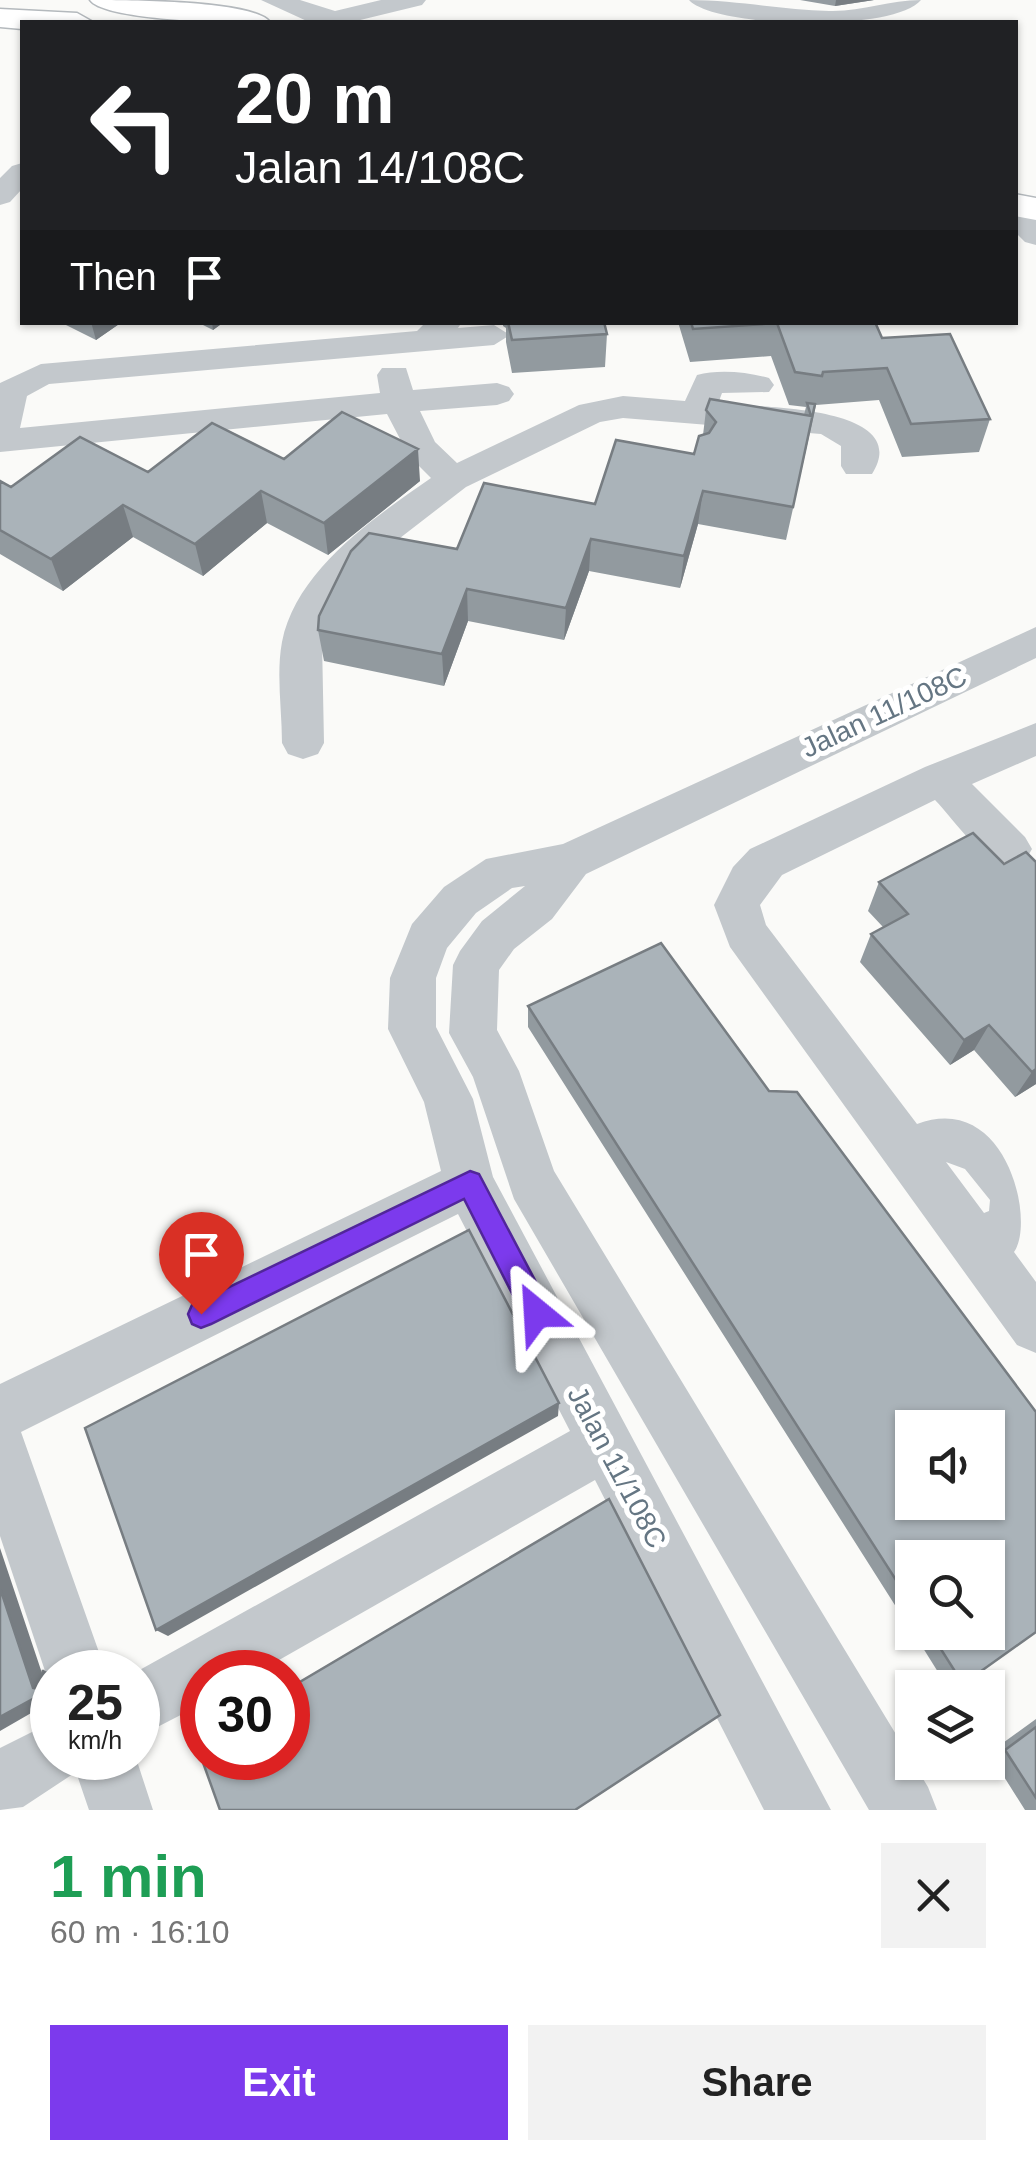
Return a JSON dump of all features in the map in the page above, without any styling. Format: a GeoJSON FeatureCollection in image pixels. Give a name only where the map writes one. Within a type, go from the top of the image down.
{"type":"FeatureCollection","features":[{"type":"Feature","properties":{"kind":"highway"},"geometry":{"type":"LineString","coordinates":[[105,0],[240,20]]}},
{"type":"Feature","properties":{"kind":"highway"},"geometry":{"type":"LineString","coordinates":[[0,18],[38,20]]}},
{"type":"Feature","properties":{"kind":"street"},"geometry":{"type":"LineString","coordinates":[[274,0],[325,20]]}},
{"type":"Feature","properties":{"kind":"street"},"geometry":{"type":"LineString","coordinates":[[332,20],[413,0]]}},
{"type":"Feature","properties":{"kind":"street"},"geometry":{"type":"LineString","coordinates":[[702,0],[820,20]]}},
{"type":"Feature","properties":{"kind":"street"},"geometry":{"type":"LineString","coordinates":[[841,20],[895,8],[908,0]]}},
{"type":"Feature","properties":{"kind":"street"},"geometry":{"type":"LineString","coordinates":[[1018,217],[1036,236]]}},
{"type":"Feature","properties":{"kind":"street"},"geometry":{"type":"LineString","coordinates":[[494,336],[436,332],[391,344],[41,374],[11,391],[0,440],[497,394]]}},
{"type":"Feature","properties":{"kind":"street"},"geometry":{"type":"LineString","coordinates":[[391,344],[398,402],[421,448],[453,479],[508,491]]}},
{"type":"Feature","properties":{"kind":"street"},"geometry":{"type":"LineString","coordinates":[[697,413],[709,382],[757,386]]}},
{"type":"Feature","properties":{"kind":"street"},"geometry":{"type":"LineString","coordinates":[[303,743],[302,638],[330,583],[399,517],[453,479],[592,413],[624,407],[829,424],[859,441],[859,466]]}},
{"type":"Feature","properties":{"kind":"street"},"geometry":{"type":"LineString","coordinates":[[548,434],[619,444]]}},
{"type":"Feature","properties":{"kind":"street","name":"Jalan 11/108C"},"geometry":{"type":"LineString","coordinates":[[782,1804],[605,1443],[470,1183],[448,1099],[412,1029],[414,978],[428,938],[460,900],[502,872],[570,860],[1036,641]]}},
{"type":"Feature","properties":{"kind":"street"},"geometry":{"type":"LineString","coordinates":[[1036,740],[940,779],[766,862],[749,880],[737,905],[746,933],[908,1154],[942,1139],[975,1146],[1000,1170],[1015,1193],[1019,1210],[1007,1229],[974,1244],[1036,1326]]}},
{"type":"Feature","properties":{"kind":"street"},"geometry":{"type":"LineString","coordinates":[[940,779],[1010,849]]}},
{"type":"Feature","properties":{"kind":"street","name":"Jalan 11/108C"},"geometry":{"type":"LineString","coordinates":[[570,860],[536,906],[498,935],[476,966],[473,1033],[495,1070],[532,1182],[905,1810]]}},
{"type":"Feature","properties":{"kind":"street"},"geometry":{"type":"LineString","coordinates":[[0,1413],[470,1183]]}},
{"type":"Feature","properties":{"kind":"street"},"geometry":{"type":"LineString","coordinates":[[160,1694],[605,1443]]}},
{"type":"Feature","properties":{"kind":"street"},"geometry":{"type":"LineString","coordinates":[[0,1449],[68,1650]]}},
{"type":"Feature","properties":{"kind":"street"},"geometry":{"type":"LineString","coordinates":[[0,1784],[30,1767]]}},
{"type":"Feature","properties":{"kind":"street"},"geometry":{"type":"LineString","coordinates":[[112,1780],[122,1810]]}},
{"type":"Feature","properties":{"kind":"building"},"geometry":{"type":"Polygon","coordinates":[[[509,325],[605,325],[607,334],[512,340],[509,325]]]}},
{"type":"Feature","properties":{"kind":"building"},"geometry":{"type":"Polygon","coordinates":[[[692,325],[749,325],[693,329],[692,325]]]}},
{"type":"Feature","properties":{"kind":"building"},"geometry":{"type":"Polygon","coordinates":[[[778,325],[876,325],[882,338],[950,334],[990,419],[911,424],[887,368],[823,372],[822,376],[795,372],[778,325]]]}},
{"type":"Feature","properties":{"kind":"building"},"geometry":{"type":"Polygon","coordinates":[[[710,399],[811,416],[807,403],[815,404],[793,507],[703,491],[684,556],[591,539],[566,608],[467,589],[442,654],[318,630],[319,616],[351,551],[369,533],[457,549],[484,483],[595,504],[616,440],[694,454],[699,436],[709,433],[716,422],[706,410],[710,399]]]}},
{"type":"Feature","properties":{"kind":"building"},"geometry":{"type":"Polygon","coordinates":[[[342,412],[418,449],[324,523],[261,491],[195,544],[123,505],[51,559],[0,530],[0,481],[11,487],[80,437],[148,472],[212,423],[284,459],[342,412]]]}},
{"type":"Feature","properties":{"kind":"building"},"geometry":{"type":"Polygon","coordinates":[[[973,833],[1004,864],[1026,852],[1036,862],[1036,1069],[1032,1072],[989,1025],[964,1040],[871,934],[908,914],[879,882],[973,833]]]}},
{"type":"Feature","properties":{"kind":"building"},"geometry":{"type":"Polygon","coordinates":[[[661,943],[769,1091],[797,1092],[1036,1412],[1036,1632],[983,1670],[954,1670],[941,1650],[1005,1650],[1005,1540],[895,1540],[895,1578],[528,1006],[661,943]]]}},
{"type":"Feature","properties":{"kind":"building"},"geometry":{"type":"Polygon","coordinates":[[[469,1230],[559,1403],[156,1630],[85,1428],[469,1230]]]}},
{"type":"Feature","properties":{"kind":"building"},"geometry":{"type":"Polygon","coordinates":[[[609,1499],[720,1715],[575,1810],[220,1810],[209,1780],[310,1780],[310,1676],[609,1499]]]}},
{"type":"Feature","properties":{"kind":"building"},"geometry":{"type":"Polygon","coordinates":[[[0,1588],[30,1679],[30,1700],[0,1717],[0,1588]]]}},
{"type":"Feature","properties":{"kind":"building"},"geometry":{"type":"Polygon","coordinates":[[[1036,1727],[1036,1798],[1005,1750],[1036,1727]]]}},
{"type":"Feature","properties":{"kind":"route"},"geometry":{"type":"LineString","coordinates":[[201,1314],[470,1183],[537,1313]]}}]}
